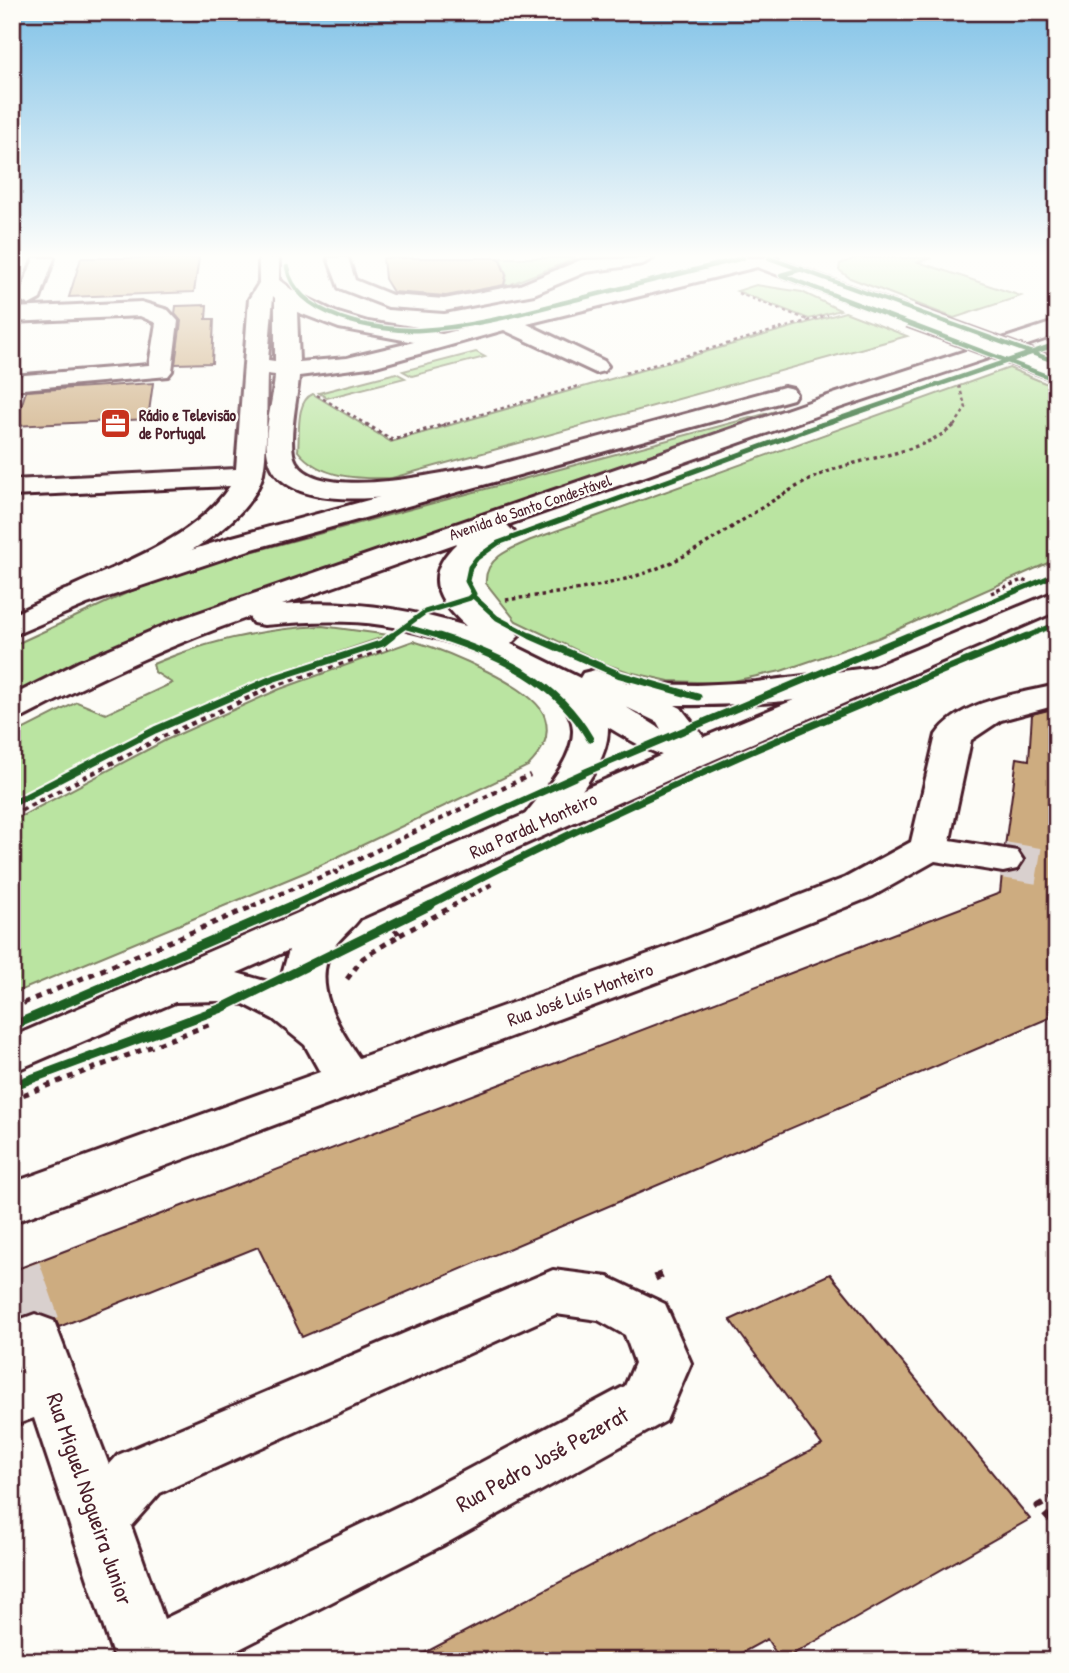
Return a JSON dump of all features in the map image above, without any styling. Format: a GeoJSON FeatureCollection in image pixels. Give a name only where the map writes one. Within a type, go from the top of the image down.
{"type":"FeatureCollection","features":[{"type":"Feature","properties":{"kind":"main road"},"geometry":{"type":"LineString","coordinates":[[12,383],[31,379],[160,371],[165,336]]}},
{"type":"Feature","properties":{"kind":"main road"},"geometry":{"type":"LineString","coordinates":[[76,597],[186,541],[218,520],[237,500],[249,477],[258,336]]}},
{"type":"Feature","properties":{"kind":"main road"},"geometry":{"type":"LineString","coordinates":[[283,336],[287,375],[281,452],[283,464],[301,480],[320,487],[346,490],[398,489],[521,466]]}},
{"type":"Feature","properties":{"kind":"main road"},"geometry":{"type":"LineString","coordinates":[[428,336],[438,337]]}},
{"type":"Feature","properties":{"kind":"main road"},"geometry":{"type":"LineString","coordinates":[[287,375],[444,336]]}},
{"type":"Feature","properties":{"kind":"main road"},"geometry":{"type":"LineString","coordinates":[[256,366],[317,381],[462,336]]}},
{"type":"Feature","properties":{"kind":"main road"},"geometry":{"type":"LineString","coordinates":[[528,336],[591,375]]}},
{"type":"Feature","properties":{"kind":"main road"},"geometry":{"type":"LineString","coordinates":[[965,336],[1057,370]]}},
{"type":"Feature","properties":{"kind":"main road","name":"Avenida do Santo Condestável"},"geometry":{"type":"LineString","coordinates":[[12,627],[76,597],[239,544],[783,395],[969,336]]}},
{"type":"Feature","properties":{"kind":"main road","name":"Avenida do Santo Condestável"},"geometry":{"type":"LineString","coordinates":[[12,710],[91,669],[186,628],[599,483],[1033,336]]}},
{"type":"Feature","properties":{"kind":"main road"},"geometry":{"type":"LineString","coordinates":[[12,488],[249,477]]}},
{"type":"Feature","properties":{"kind":"main road"},"geometry":{"type":"LineString","coordinates":[[599,483],[466,551],[455,563],[450,578],[452,591],[465,609],[493,631],[578,681],[634,728],[658,741],[698,752]]}},
{"type":"Feature","properties":{"kind":"main road","name":"Rua Pardal Monteiro"},"geometry":{"type":"LineString","coordinates":[[12,1056],[144,997],[378,919],[538,823],[977,634],[1044,592]]}},
{"type":"Feature","properties":{"kind":"main road"},"geometry":{"type":"LineString","coordinates":[[186,628],[309,610],[386,615],[422,622],[477,639],[578,681],[637,692],[698,696],[746,695],[875,677]]}},
{"type":"Feature","properties":{"kind":"main road"},"geometry":{"type":"LineString","coordinates":[[977,634],[1057,628]]}},
{"type":"Feature","properties":{"kind":"main road"},"geometry":{"type":"LineString","coordinates":[[538,823],[590,746],[591,727],[580,705],[578,681]]}},
{"type":"Feature","properties":{"kind":"main road"},"geometry":{"type":"LineString","coordinates":[[1003,860],[929,848],[954,735],[989,713],[1057,695]]}},
{"type":"Feature","properties":{"kind":"main road","name":"Rua José Luís Monteiro"},"geometry":{"type":"LineString","coordinates":[[12,1203],[348,1077],[669,962],[859,887],[929,848]]}},
{"type":"Feature","properties":{"kind":"main road"},"geometry":{"type":"LineString","coordinates":[[348,1077],[308,1013],[302,987],[307,953],[326,927],[378,919]]}},
{"type":"Feature","properties":{"kind":"main road"},"geometry":{"type":"LineString","coordinates":[[144,997],[190,988],[231,987],[267,993],[303,1017],[323,1040]]}},
{"type":"Feature","properties":{"kind":"main road","name":"Rua Pedro José Pezerat"},"geometry":{"type":"LineString","coordinates":[[97,1520],[139,1474],[552,1292],[608,1299],[646,1320],[663,1363],[646,1403],[424,1524],[147,1661]]}},
{"type":"Feature","properties":{"kind":"main road","name":"Rua Miguel Nogueira Junior"},"geometry":{"type":"LineString","coordinates":[[33,1374],[97,1520],[147,1661]]}},
{"type":"Feature","properties":{"kind":"path"},"geometry":{"type":"LineString","coordinates":[[622,374],[756,336]]}},
{"type":"Feature","properties":{"kind":"path"},"geometry":{"type":"LineString","coordinates":[[325,399],[392,440],[591,375]]}},
{"type":"Feature","properties":{"kind":"path"},"geometry":{"type":"LineString","coordinates":[[947,382],[969,380]]}},
{"type":"Feature","properties":{"kind":"path"},"geometry":{"type":"LineString","coordinates":[[465,609],[611,582],[675,562],[784,492],[813,477],[939,436],[965,415],[966,398]]}},
{"type":"Feature","properties":{"kind":"path"},"geometry":{"type":"LineString","coordinates":[[994,600],[1044,592]]}},
{"type":"Feature","properties":{"kind":"path"},"geometry":{"type":"LineString","coordinates":[[12,804],[155,730],[272,680],[383,643],[422,622]]}},
{"type":"Feature","properties":{"kind":"path"},"geometry":{"type":"LineString","coordinates":[[12,815],[162,737],[277,685],[417,636],[422,622]]}},
{"type":"Feature","properties":{"kind":"path"},"geometry":{"type":"LineString","coordinates":[[12,1008],[335,871],[533,774]]}},
{"type":"Feature","properties":{"kind":"path"},"geometry":{"type":"LineString","coordinates":[[335,871],[378,919],[400,935],[370,952],[353,967],[341,990]]}},
{"type":"Feature","properties":{"kind":"path"},"geometry":{"type":"LineString","coordinates":[[378,919],[402,920]]}},
{"type":"Feature","properties":{"kind":"path"},"geometry":{"type":"LineString","coordinates":[[12,1099],[222,1020]]}},
{"type":"Feature","properties":{"kind":"path"},"geometry":{"type":"LineString","coordinates":[[1057,1496],[1038,1506],[1057,1528]]}},
{"type":"Feature","properties":{"kind":"green space"},"geometry":{"type":"Polygon","coordinates":[[[761,336],[907,336],[392,478],[341,475],[317,467],[307,460],[298,451],[303,403],[313,394],[391,442],[761,336]]]}},
{"type":"Feature","properties":{"kind":"green space"},"geometry":{"type":"Polygon","coordinates":[[[476,352],[485,357],[412,376],[403,371],[476,352]]]}},
{"type":"Feature","properties":{"kind":"green space"},"geometry":{"type":"Polygon","coordinates":[[[1009,368],[1057,388],[1057,559],[878,638],[781,671],[724,683],[669,681],[603,663],[516,621],[486,583],[487,574],[494,561],[531,540],[1009,368]]]}},
{"type":"Feature","properties":{"kind":"green space"},"geometry":{"type":"Polygon","coordinates":[[[396,373],[405,378],[327,398],[319,393],[396,373]]]}},
{"type":"Feature","properties":{"kind":"green space"},"geometry":{"type":"Polygon","coordinates":[[[798,405],[315,573],[12,701],[12,646],[129,592],[199,566],[798,405]]]}},
{"type":"Feature","properties":{"kind":"green space"},"geometry":{"type":"Polygon","coordinates":[[[322,626],[389,635],[270,676],[153,727],[12,800],[12,735],[77,702],[106,714],[172,683],[155,672],[153,664],[173,656],[235,638],[322,626]]]}},
{"type":"Feature","properties":{"kind":"green space"},"geometry":{"type":"Polygon","coordinates":[[[413,641],[487,671],[508,682],[538,706],[547,725],[546,739],[528,766],[306,872],[12,994],[12,821],[166,740],[280,689],[413,641]]]}},
{"type":"Feature","properties":{"kind":"building"},"geometry":{"type":"Polygon","coordinates":[[[179,336],[213,336],[212,363],[175,364],[179,336]]]}},
{"type":"Feature","properties":{"kind":"building"},"geometry":{"type":"Polygon","coordinates":[[[153,383],[148,419],[15,426],[26,391],[153,383]]]}},
{"type":"Feature","properties":{"kind":"building"},"geometry":{"type":"Polygon","coordinates":[[[1057,708],[1057,884],[1049,1018],[302,1337],[258,1247],[59,1327],[55,1319],[36,1312],[15,1319],[12,1324],[12,1271],[1000,893],[1002,874],[1018,872],[1025,861],[1019,850],[1005,846],[1017,758],[1029,760],[1032,714],[1057,708]]]}},
{"type":"Feature","properties":{"kind":"building"},"geometry":{"type":"Polygon","coordinates":[[[830,1274],[1030,1519],[781,1661],[767,1639],[727,1661],[409,1661],[822,1445],[730,1320],[830,1274]]]}},
{"type":"Feature","properties":{"kind":"tunnel"},"geometry":{"type":"LineString","coordinates":[[1003,860],[1057,869]]}},
{"type":"Feature","properties":{"kind":"tunnel"},"geometry":{"type":"LineString","coordinates":[[12,1272],[35,1337]]}},
{"type":"Feature","properties":{"kind":"cycle path"},"geometry":{"type":"LineString","coordinates":[[942,336],[1057,380]]}},
{"type":"Feature","properties":{"kind":"cycle path"},"geometry":{"type":"LineString","coordinates":[[985,336],[1057,362]]}},
{"type":"Feature","properties":{"kind":"cycle path"},"geometry":{"type":"LineString","coordinates":[[12,804],[155,730],[272,679],[383,643],[425,612],[470,598],[474,594],[467,581],[470,567],[477,558],[498,543],[754,448],[1057,344]]}},
{"type":"Feature","properties":{"kind":"cycle path"},"geometry":{"type":"LineString","coordinates":[[12,1026],[291,906],[588,771],[1057,574]]}},
{"type":"Feature","properties":{"kind":"cycle path"},"geometry":{"type":"LineString","coordinates":[[473,596],[488,611],[506,623],[564,652],[638,681],[698,697]]}},
{"type":"Feature","properties":{"kind":"cycle path"},"geometry":{"type":"LineString","coordinates":[[12,1086],[222,1008],[369,938],[522,856],[859,705],[1057,624]]}},
{"type":"Feature","properties":{"kind":"cycle path"},"geometry":{"type":"LineString","coordinates":[[407,627],[470,647],[533,677],[570,707],[590,739]]}},
{"type":"Feature","properties":{"kind":"place","name":"Rádio e Televisão de Portugal"},"geometry":{"type":"Point","coordinates":[116,424]}}]}
